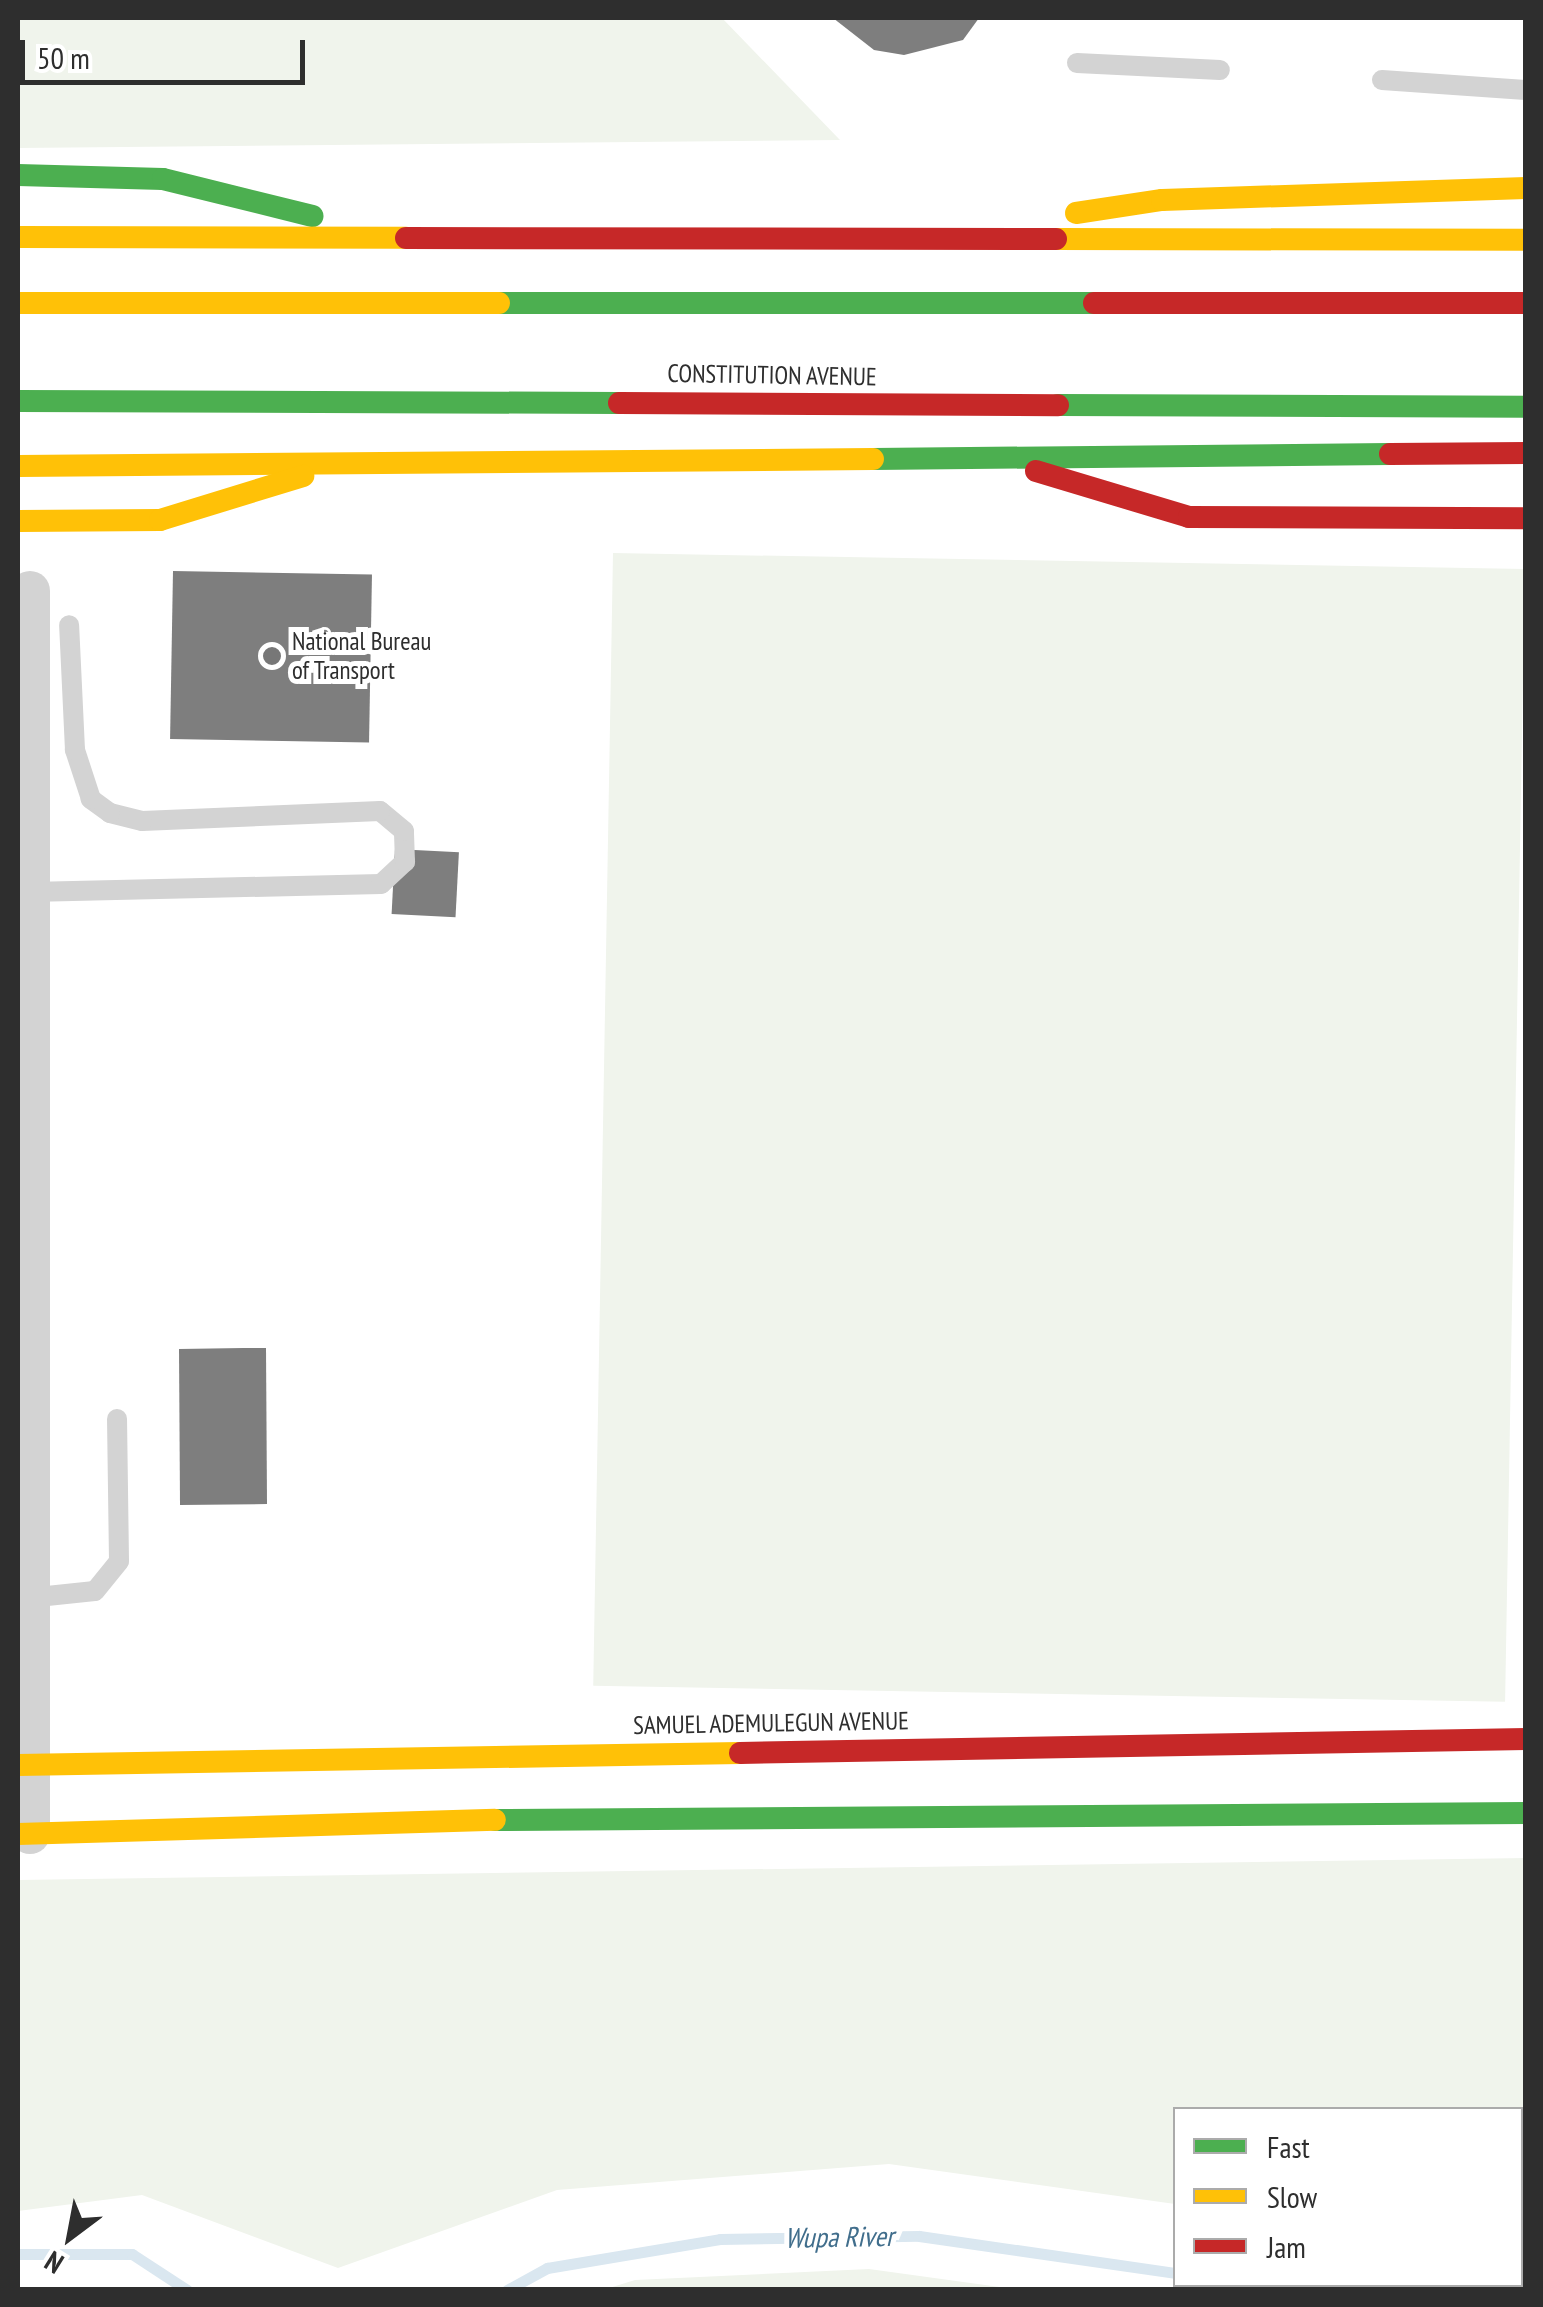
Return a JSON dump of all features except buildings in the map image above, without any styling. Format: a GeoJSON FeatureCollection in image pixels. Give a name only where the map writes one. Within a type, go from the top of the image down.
{"type":"FeatureCollection","features":[{"type":"Feature","properties":{"kind":"main road"},"geometry":{"type":"LineString","coordinates":[[18,174],[163,178],[373,234]]}},
{"type":"Feature","properties":{"kind":"main road"},"geometry":{"type":"LineString","coordinates":[[1008,238],[1090,208],[1190,199],[1526,188]]}},
{"type":"Feature","properties":{"kind":"main road"},"geometry":{"type":"LineString","coordinates":[[18,238],[373,234],[1526,240]]}},
{"type":"Feature","properties":{"kind":"main road"},"geometry":{"type":"LineString","coordinates":[[18,303],[1526,303]]}},
{"type":"Feature","properties":{"kind":"main road","name":"CONSTITUTION AVENUE"},"geometry":{"type":"LineString","coordinates":[[18,401],[160,397],[1526,407]]}},
{"type":"Feature","properties":{"kind":"main road"},"geometry":{"type":"LineString","coordinates":[[18,466],[1526,454]]}},
{"type":"Feature","properties":{"kind":"main road"},"geometry":{"type":"LineString","coordinates":[[1002,458],[1094,493],[1190,517],[1250,522],[1526,518]]}},
{"type":"Feature","properties":{"kind":"main road"},"geometry":{"type":"LineString","coordinates":[[18,521],[160,520],[342,462]]}},
{"type":"Feature","properties":{"kind":"main road","name":"SAMUEL ADEMULEGUN AVENUE"},"geometry":{"type":"LineString","coordinates":[[23,1765],[1526,1739]]}},
{"type":"Feature","properties":{"kind":"main road"},"geometry":{"type":"LineString","coordinates":[[24,1834],[475,1820],[1526,1814]]}},
{"type":"Feature","properties":{"kind":"street"},"geometry":{"type":"LineString","coordinates":[[24,1834],[28,1598],[23,1531],[24,964],[30,892],[24,636],[30,591]]}},
{"type":"Feature","properties":{"kind":"lane"},"geometry":{"type":"LineString","coordinates":[[1077,63],[1220,70]]}},
{"type":"Feature","properties":{"kind":"lane"},"geometry":{"type":"LineString","coordinates":[[1382,80],[1526,90]]}},
{"type":"Feature","properties":{"kind":"lane"},"geometry":{"type":"LineString","coordinates":[[30,892],[381,884],[405,862],[404,831],[380,812],[142,820],[110,813],[90,799],[75,750],[69,626]]}},
{"type":"Feature","properties":{"kind":"lane"},"geometry":{"type":"LineString","coordinates":[[28,1598],[95,1591],[120,1561],[117,1418]]}},
{"type":"Feature","properties":{"kind":"shaded area"},"geometry":{"type":"Polygon","coordinates":[[[18,18],[722,18],[840,140],[18,148],[18,18]]]}},
{"type":"Feature","properties":{"kind":"shaded area"},"geometry":{"type":"Polygon","coordinates":[[[613,553],[1525,569],[1505,1702],[593,1686],[613,553]]]}},
{"type":"Feature","properties":{"kind":"shaded area"},"geometry":{"type":"Polygon","coordinates":[[[1525,1858],[1525,2289],[1502,2287],[1523,2287],[1523,2107],[1173,2107],[1173,2204],[889,2164],[557,2190],[338,2268],[142,2195],[18,2211],[18,1880],[1525,1858]]]}},
{"type":"Feature","properties":{"kind":"shaded area"},"geometry":{"type":"Polygon","coordinates":[[[869,2269],[1014,2289],[606,2289],[635,2280],[869,2269]]]}},
{"type":"Feature","properties":{"kind":"waterway","name":"Wupa River"},"geometry":{"type":"LineString","coordinates":[[507,2290],[547,2268],[720,2239],[919,2236],[1173,2273]]}},
{"type":"Feature","properties":{"kind":"waterway","name":"Wupa River"},"geometry":{"type":"LineString","coordinates":[[18,2254],[132,2254],[187,2290]]}},
{"type":"Feature","properties":{"kind":"waterway","name":"Wupa River"},"geometry":{"type":"LineString","coordinates":[[1258,2287],[1272,2290]]}},
{"type":"Feature","properties":{"kind":"traffic: fast"},"geometry":{"type":"LineString","coordinates":[[18,175],[163,179],[313,216]]}},
{"type":"Feature","properties":{"kind":"traffic: fast"},"geometry":{"type":"LineString","coordinates":[[499,303],[1094,303]]}},
{"type":"Feature","properties":{"kind":"traffic: fast"},"geometry":{"type":"LineString","coordinates":[[18,401],[619,403]]}},
{"type":"Feature","properties":{"kind":"traffic: fast"},"geometry":{"type":"LineString","coordinates":[[1058,405],[1526,407]]}},
{"type":"Feature","properties":{"kind":"traffic: fast"},"geometry":{"type":"LineString","coordinates":[[873,459],[1390,454]]}},
{"type":"Feature","properties":{"kind":"traffic: fast"},"geometry":{"type":"LineString","coordinates":[[495,1820],[1526,1813]]}},
{"type":"Feature","properties":{"kind":"traffic: slow"},"geometry":{"type":"LineString","coordinates":[[1076,213],[1162,200],[1526,188]]}},
{"type":"Feature","properties":{"kind":"traffic: slow"},"geometry":{"type":"LineString","coordinates":[[18,237],[406,238]]}},
{"type":"Feature","properties":{"kind":"traffic: slow"},"geometry":{"type":"LineString","coordinates":[[1056,239],[1526,240]]}},
{"type":"Feature","properties":{"kind":"traffic: slow"},"geometry":{"type":"LineString","coordinates":[[18,303],[499,303]]}},
{"type":"Feature","properties":{"kind":"traffic: slow"},"geometry":{"type":"LineString","coordinates":[[18,466],[873,459]]}},
{"type":"Feature","properties":{"kind":"traffic: slow"},"geometry":{"type":"LineString","coordinates":[[18,521],[160,520],[303,476]]}},
{"type":"Feature","properties":{"kind":"traffic: slow"},"geometry":{"type":"LineString","coordinates":[[18,1765],[740,1753]]}},
{"type":"Feature","properties":{"kind":"traffic: slow"},"geometry":{"type":"LineString","coordinates":[[18,1834],[495,1820]]}},
{"type":"Feature","properties":{"kind":"traffic: jam"},"geometry":{"type":"LineString","coordinates":[[406,238],[1056,239]]}},
{"type":"Feature","properties":{"kind":"traffic: jam"},"geometry":{"type":"LineString","coordinates":[[1094,303],[1526,303]]}},
{"type":"Feature","properties":{"kind":"traffic: jam"},"geometry":{"type":"LineString","coordinates":[[619,403],[1058,405]]}},
{"type":"Feature","properties":{"kind":"traffic: jam"},"geometry":{"type":"LineString","coordinates":[[1390,454],[1526,453]]}},
{"type":"Feature","properties":{"kind":"traffic: jam"},"geometry":{"type":"LineString","coordinates":[[1036,471],[1189,517],[1526,518]]}},
{"type":"Feature","properties":{"kind":"traffic: jam"},"geometry":{"type":"LineString","coordinates":[[740,1753],[1526,1739]]}},
{"type":"Feature","properties":{"kind":"place","name":"National Bureau of Transport"},"geometry":{"type":"Point","coordinates":[272,656]}}]}
